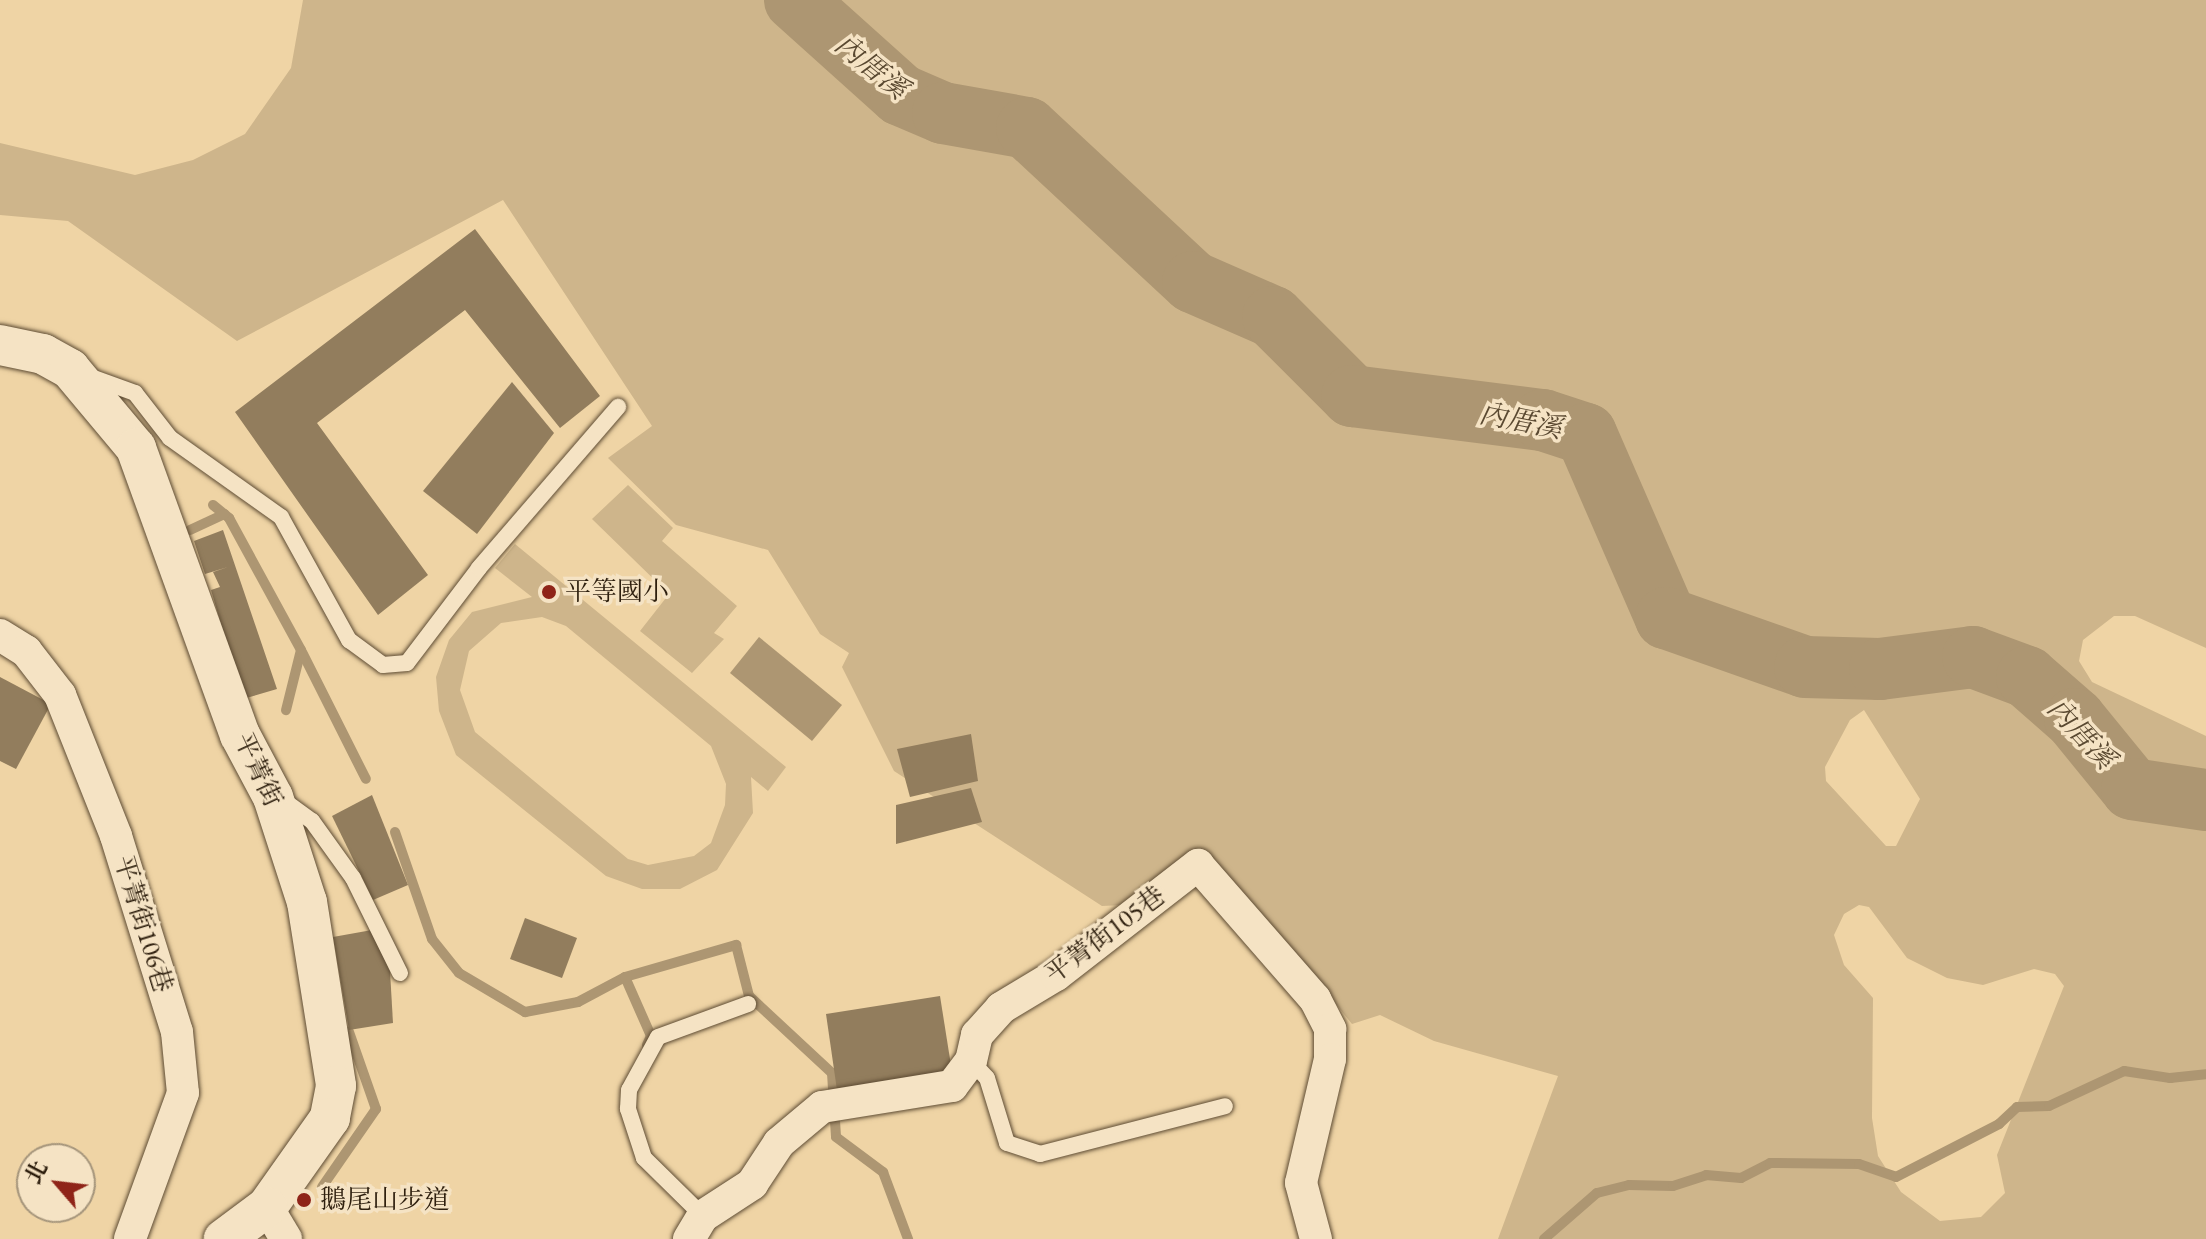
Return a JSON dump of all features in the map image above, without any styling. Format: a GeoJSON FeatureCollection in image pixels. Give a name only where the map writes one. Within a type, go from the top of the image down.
{"type":"FeatureCollection","features":[{"type":"Feature","properties":{"kind":"street","name":"平菁街"},"geometry":{"type":"LineString","coordinates":[[0,345],[43,354],[70,369],[136,448],[240,735],[273,797],[307,902],[336,1086],[330,1118],[276,1223],[224,1239]]}},
{"type":"Feature","properties":{"kind":"street","name":"平菁街106巷"},"geometry":{"type":"LineString","coordinates":[[0,635],[26,651],[60,695],[116,836],[177,1032],[183,1093],[130,1239]]}},
{"type":"Feature","properties":{"kind":"street","name":"平菁街105巷"},"geometry":{"type":"LineString","coordinates":[[696,1228],[752,1184],[779,1143],[822,1107],[952,1086],[971,1061],[977,1035],[1001,1008],[1056,975],[1198,865],[1315,999],[1330,1029],[1330,1059],[1301,1183],[1316,1239]]}},
{"type":"Feature","properties":{"kind":"lane"},"geometry":{"type":"LineString","coordinates":[[70,369],[135,393],[170,438],[281,517],[349,640],[383,665],[407,663],[479,568],[618,407]]}},
{"type":"Feature","properties":{"kind":"lane"},"geometry":{"type":"LineString","coordinates":[[273,797],[288,801],[320,832],[353,878],[400,973]]}},
{"type":"Feature","properties":{"kind":"lane"},"geometry":{"type":"LineString","coordinates":[[696,1228],[644,1158],[628,1109],[629,1090],[658,1037],[748,1004]]}},
{"type":"Feature","properties":{"kind":"lane"},"geometry":{"type":"LineString","coordinates":[[971,1061],[987,1078],[1007,1143],[1040,1154],[1225,1106]]}},
{"type":"Feature","properties":{"kind":"shaded area"},"geometry":{"type":"Polygon","coordinates":[[[303,0],[2206,0],[2206,648],[2135,616],[2114,616],[2083,640],[2079,661],[2092,682],[2206,736],[2206,1239],[1498,1239],[1558,1076],[1434,1041],[1380,1015],[1352,1024],[1280,935],[1212,868],[1123,905],[1102,906],[894,771],[842,667],[849,653],[820,634],[768,550],[676,525],[608,458],[652,426],[503,200],[237,341],[68,221],[0,215],[0,143],[135,175],[193,160],[245,134],[291,68],[303,0]],[[1864,710],[1850,720],[1825,767],[1826,781],[1886,846],[1896,846],[1920,799],[1864,710]],[[1859,905],[1844,914],[1834,935],[1844,965],[1873,998],[1872,1118],[1878,1156],[1901,1192],[1940,1221],[1981,1217],[2005,1193],[1997,1155],[2064,986],[2055,974],[2034,969],[1983,985],[1947,978],[1907,958],[1869,907],[1859,905]]]}},
{"type":"Feature","properties":{"kind":"shaded area"},"geometry":{"type":"Polygon","coordinates":[[[628,485],[673,528],[662,541],[737,606],[714,633],[724,639],[692,673],[640,631],[669,594],[592,519],[628,485]]]}},
{"type":"Feature","properties":{"kind":"shaded area"},"geometry":{"type":"Polygon","coordinates":[[[515,544],[786,767],[768,791],[751,777],[753,813],[717,870],[680,889],[642,889],[606,876],[456,755],[439,711],[436,677],[449,640],[472,612],[532,597],[495,568],[515,544]],[[542,617],[501,623],[469,651],[460,690],[475,732],[628,859],[648,865],[694,856],[711,843],[725,805],[726,784],[711,746],[566,626],[542,617]]]}},
{"type":"Feature","properties":{"kind":"shaded area"},"geometry":{"type":"Polygon","coordinates":[[[759,637],[842,705],[812,741],[730,673],[759,637]]]}},
{"type":"Feature","properties":{"kind":"building"},"geometry":{"type":"Polygon","coordinates":[[[475,229],[600,396],[560,428],[465,310],[317,423],[428,575],[378,615],[235,412],[475,229]]]}},
{"type":"Feature","properties":{"kind":"building"},"geometry":{"type":"Polygon","coordinates":[[[512,382],[554,433],[477,534],[423,491],[512,382]]]}},
{"type":"Feature","properties":{"kind":"building"},"geometry":{"type":"Polygon","coordinates":[[[223,530],[277,689],[243,699],[211,590],[220,587],[213,572],[228,567],[205,574],[194,541],[223,530]]]}},
{"type":"Feature","properties":{"kind":"building"},"geometry":{"type":"Polygon","coordinates":[[[0,677],[51,704],[16,769],[0,761],[0,677]]]}},
{"type":"Feature","properties":{"kind":"building"},"geometry":{"type":"Polygon","coordinates":[[[971,734],[978,781],[910,797],[897,749],[971,734]]]}},
{"type":"Feature","properties":{"kind":"building"},"geometry":{"type":"Polygon","coordinates":[[[971,788],[982,822],[896,844],[896,805],[971,788]]]}},
{"type":"Feature","properties":{"kind":"building"},"geometry":{"type":"Polygon","coordinates":[[[372,795],[408,885],[373,900],[332,816],[372,795]]]}},
{"type":"Feature","properties":{"kind":"building"},"geometry":{"type":"Polygon","coordinates":[[[525,918],[577,938],[562,978],[510,959],[525,918]]]}},
{"type":"Feature","properties":{"kind":"building"},"geometry":{"type":"Polygon","coordinates":[[[372,930],[390,971],[393,1023],[349,1030],[333,937],[372,930]]]}},
{"type":"Feature","properties":{"kind":"building"},"geometry":{"type":"Polygon","coordinates":[[[940,996],[953,1078],[838,1097],[826,1014],[940,996]]]}},
{"type":"Feature","properties":{"kind":"waterway","name":"內厝溪"},"geometry":{"type":"LineString","coordinates":[[795,0],[901,95],[943,113],[1027,128],[1193,282],[1273,317],[1352,396],[1543,420],[1586,434],[1666,618],[1805,667],[1880,669],[1973,657],[2027,677],[2075,719],[2132,789],[2206,800]]}},
{"type":"Feature","properties":{"kind":"waterway"},"geometry":{"type":"LineString","coordinates":[[213,505],[229,518],[301,650],[286,710]]}},
{"type":"Feature","properties":{"kind":"waterway"},"geometry":{"type":"LineString","coordinates":[[190,530],[225,514]]}},
{"type":"Feature","properties":{"kind":"waterway"},"geometry":{"type":"LineString","coordinates":[[302,652],[366,779]]}},
{"type":"Feature","properties":{"kind":"waterway"},"geometry":{"type":"LineString","coordinates":[[395,832],[432,939],[459,973],[525,1012],[578,1002],[625,977],[651,1036],[647,1045]]}},
{"type":"Feature","properties":{"kind":"waterway"},"geometry":{"type":"LineString","coordinates":[[625,977],[736,945],[749,996],[832,1073],[836,1137],[883,1172],[908,1239]]}},
{"type":"Feature","properties":{"kind":"waterway"},"geometry":{"type":"LineString","coordinates":[[322,1187],[376,1109],[349,1032]]}},
{"type":"Feature","properties":{"kind":"waterway"},"geometry":{"type":"LineString","coordinates":[[1544,1239],[1597,1193],[1629,1185],[1673,1186],[1706,1175],[1741,1178],[1770,1163],[1859,1164],[1896,1177],[1999,1124],[2017,1107],[2049,1106],[2124,1071],[2170,1078],[2206,1074]]}},
{"type":"Feature","properties":{"kind":"place","name":"平等國小"},"geometry":{"type":"Point","coordinates":[549,592]}},
{"type":"Feature","properties":{"kind":"place","name":"鵝尾山步道"},"geometry":{"type":"Point","coordinates":[304,1200]}}]}
